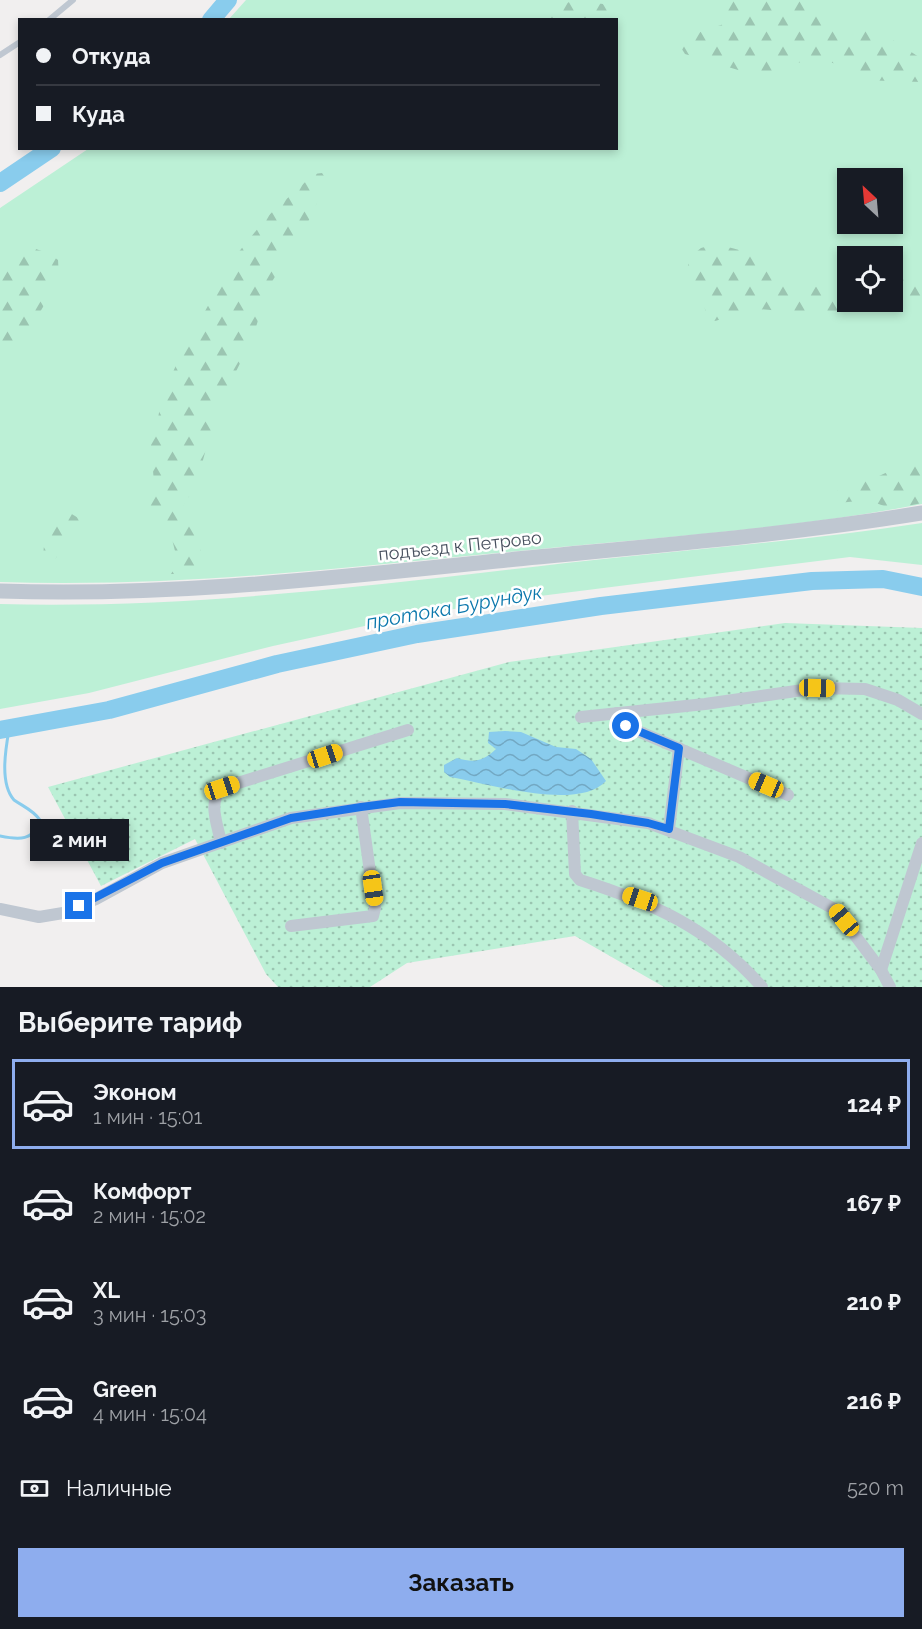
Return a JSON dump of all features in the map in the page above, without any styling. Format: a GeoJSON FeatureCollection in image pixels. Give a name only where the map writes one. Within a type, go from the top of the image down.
{"type":"FeatureCollection","features":[{"type":"Feature","properties":{"kind":"street","name":"подъезд к Петрово"},"geometry":{"type":"LineString","coordinates":[[0,591],[113,593],[234,586],[671,544],[922,513]]}},
{"type":"Feature","properties":{"kind":"street"},"geometry":{"type":"LineString","coordinates":[[581,717],[817,688],[865,689],[898,700],[922,714]]}},
{"type":"Feature","properties":{"kind":"street"},"geometry":{"type":"LineString","coordinates":[[617,713],[626,726],[788,795]]}},
{"type":"Feature","properties":{"kind":"street"},"geometry":{"type":"LineString","coordinates":[[221,843],[213,803],[215,794],[222,788],[408,730]]}},
{"type":"Feature","properties":{"kind":"street"},"geometry":{"type":"LineString","coordinates":[[669,829],[679,748]]}},
{"type":"Feature","properties":{"kind":"street"},"geometry":{"type":"LineString","coordinates":[[0,909],[39,917],[63,914],[162,863],[291,818],[400,802],[505,804],[572,811],[648,823],[739,857],[836,910],[881,970],[890,987]]}},
{"type":"Feature","properties":{"kind":"street"},"geometry":{"type":"LineString","coordinates":[[291,926],[373,916],[375,908],[361,807]]}},
{"type":"Feature","properties":{"kind":"street"},"geometry":{"type":"LineString","coordinates":[[572,811],[575,874],[580,880],[640,899],[692,926],[751,974],[762,987]]}},
{"type":"Feature","properties":{"kind":"street"},"geometry":{"type":"LineString","coordinates":[[881,970],[922,843]]}},
{"type":"Feature","properties":{"kind":"lane"},"geometry":{"type":"LineString","coordinates":[[51,18],[73,0]]}},
{"type":"Feature","properties":{"kind":"lane"},"geometry":{"type":"LineString","coordinates":[[0,55],[18,43]]}},
{"type":"Feature","properties":{"kind":"green space"},"geometry":{"type":"Polygon","coordinates":[[[246,0],[922,0],[922,504],[776,526],[265,575],[133,582],[0,582],[0,208],[87,150],[618,150],[618,18],[230,18],[246,0]]]}},
{"type":"Feature","properties":{"kind":"green space"},"geometry":{"type":"Polygon","coordinates":[[[573,0],[603,4],[609,8],[612,18],[538,18],[573,0]]]}},
{"type":"Feature","properties":{"kind":"green space"},"geometry":{"type":"Polygon","coordinates":[[[709,0],[813,0],[833,31],[867,28],[882,33],[922,59],[922,82],[860,80],[836,64],[820,59],[807,60],[758,76],[685,54],[680,46],[682,39],[730,20],[722,6],[709,0]]]}},
{"type":"Feature","properties":{"kind":"green space"},"geometry":{"type":"Polygon","coordinates":[[[322,173],[326,179],[312,215],[267,290],[253,337],[216,412],[203,460],[201,480],[195,492],[186,499],[181,512],[199,544],[200,566],[178,574],[170,574],[169,569],[176,555],[172,539],[147,504],[154,482],[150,437],[158,418],[162,397],[181,354],[237,254],[269,215],[314,174],[322,173]]]}},
{"type":"Feature","properties":{"kind":"green space"},"geometry":{"type":"Polygon","coordinates":[[[712,245],[750,254],[761,261],[776,277],[795,285],[812,287],[837,285],[837,312],[846,312],[804,314],[759,309],[740,311],[719,320],[708,321],[703,301],[684,284],[690,257],[701,248],[712,245]]]}},
{"type":"Feature","properties":{"kind":"green space"},"geometry":{"type":"Polygon","coordinates":[[[36,249],[58,260],[59,278],[25,337],[0,357],[0,307],[5,300],[5,291],[0,289],[0,266],[19,253],[36,249]]]}},
{"type":"Feature","properties":{"kind":"green space"},"geometry":{"type":"Polygon","coordinates":[[[922,275],[922,297],[903,302],[903,278],[922,275]]]}},
{"type":"Feature","properties":{"kind":"green space"},"geometry":{"type":"Polygon","coordinates":[[[922,456],[922,503],[892,509],[868,500],[838,503],[832,495],[852,480],[879,476],[922,456]]]}},
{"type":"Feature","properties":{"kind":"green space"},"geometry":{"type":"Polygon","coordinates":[[[61,513],[70,513],[80,519],[70,540],[51,564],[44,562],[45,542],[50,529],[61,513]]]}},
{"type":"Feature","properties":{"kind":"green space"},"geometry":{"type":"Polygon","coordinates":[[[922,523],[922,565],[850,557],[540,596],[415,615],[273,646],[89,693],[0,709],[0,604],[142,603],[283,594],[789,540],[922,523]]]}},
{"type":"Feature","properties":{"kind":"green space"},"geometry":{"type":"Polygon","coordinates":[[[785,623],[922,628],[922,987],[664,987],[575,936],[407,963],[370,987],[278,987],[266,974],[195,839],[101,886],[48,787],[509,662],[785,623]]]}},
{"type":"Feature","properties":{"kind":"water"},"geometry":{"type":"Polygon","coordinates":[[[489,732],[521,732],[556,747],[576,749],[591,759],[606,781],[593,790],[554,795],[486,785],[450,777],[444,772],[444,765],[457,758],[473,761],[486,757],[496,749],[488,743],[489,732]]]}},
{"type":"Feature","properties":{"kind":"waterway","name":"протока Бурундук"},"geometry":{"type":"LineString","coordinates":[[213,18],[228,0]]}},
{"type":"Feature","properties":{"kind":"waterway","name":"протока Бурундук"},"geometry":{"type":"LineString","coordinates":[[0,183],[49,150]]}},
{"type":"Feature","properties":{"kind":"waterway","name":"протока Бурундук"},"geometry":{"type":"LineString","coordinates":[[0,730],[109,710],[277,664],[417,634],[601,606],[812,581],[883,579],[922,587]]}},
{"type":"Feature","properties":{"kind":"waterway"},"geometry":{"type":"LineString","coordinates":[[0,836],[25,837],[34,832],[40,820],[14,800],[7,785],[5,758],[9,730]]}},
{"type":"Feature","properties":{"kind":"route"},"geometry":{"type":"LineString","coordinates":[[79,906],[162,863],[291,818],[361,807],[400,802],[505,804],[572,811],[648,823],[669,829],[679,748],[626,726]]}}]}
